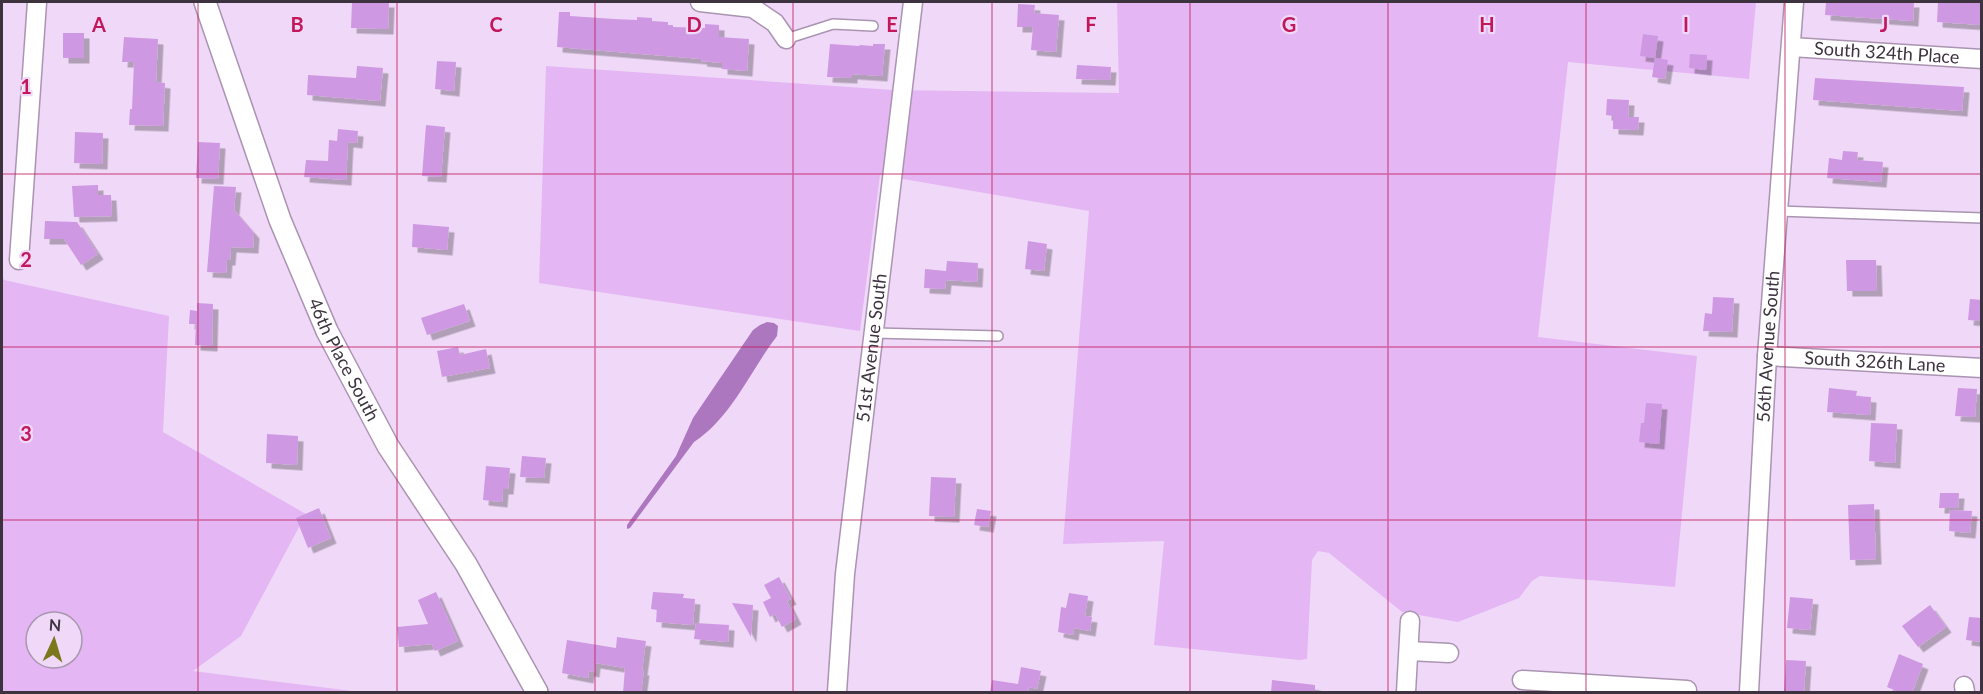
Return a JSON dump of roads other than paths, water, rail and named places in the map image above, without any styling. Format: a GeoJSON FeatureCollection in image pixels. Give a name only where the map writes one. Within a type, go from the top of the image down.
{"type":"FeatureCollection","features":[{"type":"Feature","properties":{"kind":"street"},"geometry":{"type":"LineString","coordinates":[[19,260],[38,2]]}},
{"type":"Feature","properties":{"kind":"street","name":"46th Place South"},"geometry":{"type":"LineString","coordinates":[[205,2],[281,223],[327,331],[388,446],[466,564],[537,693]]}},
{"type":"Feature","properties":{"kind":"street"},"geometry":{"type":"LineString","coordinates":[[700,2],[753,8],[775,23],[786,39]]}},
{"type":"Feature","properties":{"kind":"street","name":"51st Avenue South"},"geometry":{"type":"LineString","coordinates":[[837,693],[845,574],[913,2]]}},
{"type":"Feature","properties":{"kind":"street","name":"56th Avenue South"},"geometry":{"type":"LineString","coordinates":[[1749,693],[1767,356],[1794,2]]}},
{"type":"Feature","properties":{"kind":"street","name":"South 324th Place"},"geometry":{"type":"LineString","coordinates":[[1791,47],[1982,59]]}},
{"type":"Feature","properties":{"kind":"street","name":"South 326th Lane"},"geometry":{"type":"LineString","coordinates":[[1767,356],[1982,368]]}},
{"type":"Feature","properties":{"kind":"street"},"geometry":{"type":"LineString","coordinates":[[1406,693],[1410,621]]}},
{"type":"Feature","properties":{"kind":"street"},"geometry":{"type":"LineString","coordinates":[[1409,651],[1449,653]]}},
{"type":"Feature","properties":{"kind":"street"},"geometry":{"type":"LineString","coordinates":[[1522,680],[1600,689],[1687,690]]}},
{"type":"Feature","properties":{"kind":"lane"},"geometry":{"type":"LineString","coordinates":[[786,39],[833,24],[873,26]]}},
{"type":"Feature","properties":{"kind":"lane"},"geometry":{"type":"LineString","coordinates":[[1778,211],[1982,218]]}},
{"type":"Feature","properties":{"kind":"lane"},"geometry":{"type":"LineString","coordinates":[[874,333],[998,336]]}}]}
